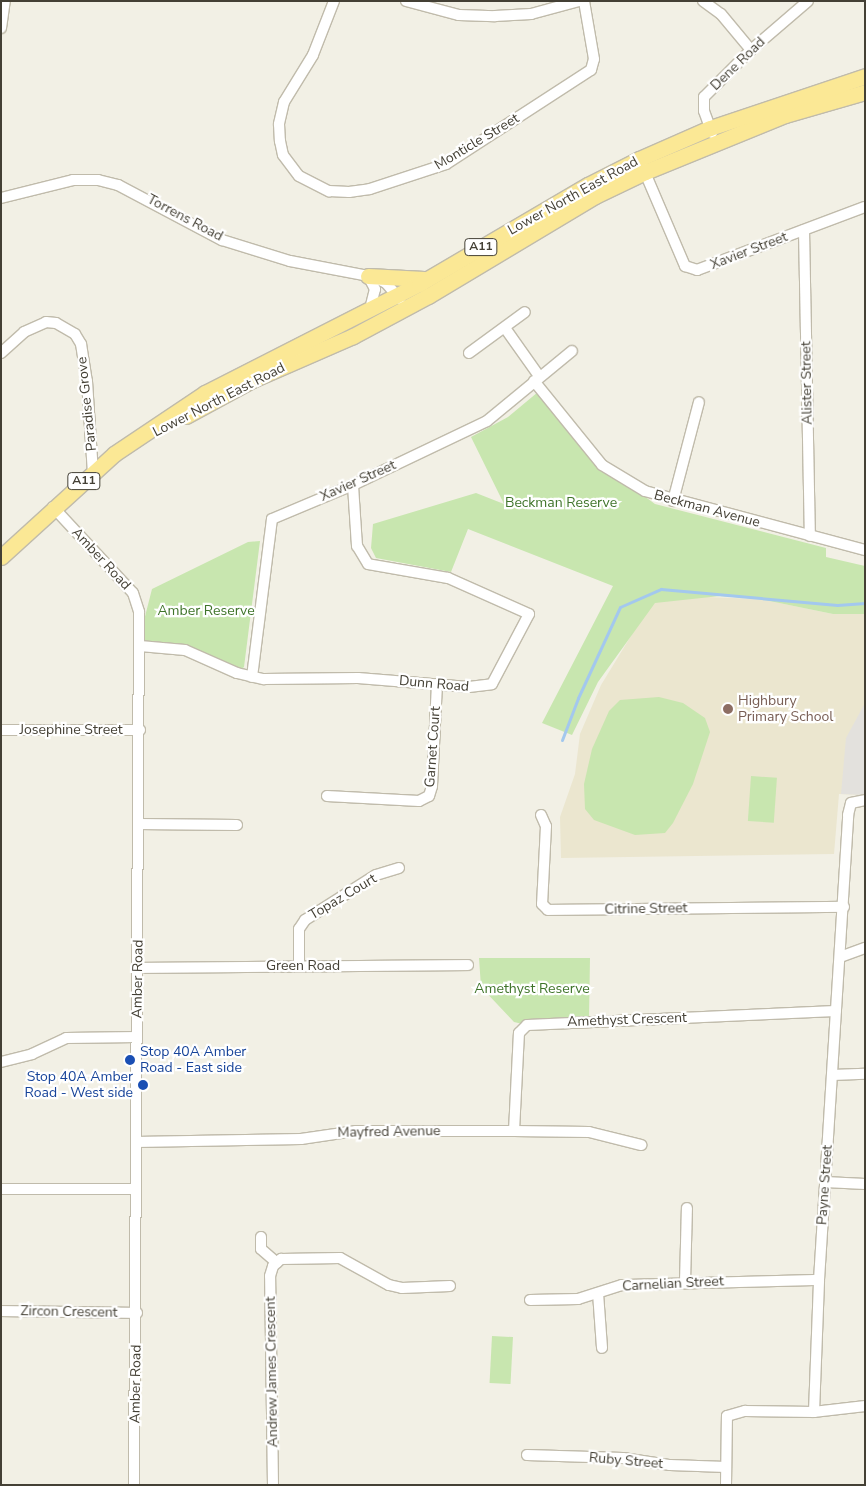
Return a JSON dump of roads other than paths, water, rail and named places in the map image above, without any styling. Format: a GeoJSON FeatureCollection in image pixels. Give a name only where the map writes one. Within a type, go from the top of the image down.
{"type":"FeatureCollection","features":[{"type":"Feature","properties":{"kind":"main road","name":"Lower North East Road"},"geometry":{"type":"LineString","coordinates":[[1,556],[53,507],[114,454],[205,393],[426,279],[588,185],[642,166],[712,135],[865,76]]}},
{"type":"Feature","properties":{"kind":"main road","name":"Lower North East Road"},"geometry":{"type":"LineString","coordinates":[[712,135],[865,92]]}},
{"type":"Feature","properties":{"kind":"main road","name":"Lower North East Road"},"geometry":{"type":"LineString","coordinates":[[114,454],[252,380],[353,336],[406,308],[642,166]]}},
{"type":"Feature","properties":{"kind":"main road"},"geometry":{"type":"LineString","coordinates":[[368,276],[426,279]]}},
{"type":"Feature","properties":{"kind":"street"},"geometry":{"type":"LineString","coordinates":[[1,28],[5,1]]}},
{"type":"Feature","properties":{"kind":"street","name":"Monticle Street"},"geometry":{"type":"LineString","coordinates":[[334,1],[314,55],[284,102],[279,124],[280,141],[283,155],[299,176],[329,191],[349,192],[370,189],[446,164],[591,70],[594,59],[584,1]]}},
{"type":"Feature","properties":{"kind":"street"},"geometry":{"type":"LineString","coordinates":[[406,1],[459,15],[495,16],[531,14],[579,1]]}},
{"type":"Feature","properties":{"kind":"street"},"geometry":{"type":"LineString","coordinates":[[703,1],[721,14],[751,50]]}},
{"type":"Feature","properties":{"kind":"street","name":"Dene Road"},"geometry":{"type":"LineString","coordinates":[[712,135],[704,97],[751,50],[808,1]]}},
{"type":"Feature","properties":{"kind":"street","name":"Xavier Street"},"geometry":{"type":"LineString","coordinates":[[642,166],[685,266],[697,270],[711,267],[865,207]]}},
{"type":"Feature","properties":{"kind":"street","name":"Torrens Road"},"geometry":{"type":"LineString","coordinates":[[1,198],[72,180],[98,180],[145,196],[222,240],[290,261],[368,276],[386,283],[398,294],[406,308]]}},
{"type":"Feature","properties":{"kind":"street","name":"Alister Street"},"geometry":{"type":"LineString","coordinates":[[804,230],[810,536]]}},
{"type":"Feature","properties":{"kind":"street"},"geometry":{"type":"LineString","coordinates":[[368,276],[376,289],[370,308]]}},
{"type":"Feature","properties":{"kind":"street"},"geometry":{"type":"LineString","coordinates":[[469,353],[506,328],[524,312]]}},
{"type":"Feature","properties":{"kind":"street","name":"Paradise Grove"},"geometry":{"type":"LineString","coordinates":[[1,353],[24,332],[46,322],[67,327],[75,334],[80,344],[88,382],[93,473]]}},
{"type":"Feature","properties":{"kind":"street","name":"Beckman Avenue"},"geometry":{"type":"LineString","coordinates":[[506,328],[536,379],[602,465],[645,492],[673,501],[865,550]]}},
{"type":"Feature","properties":{"kind":"street","name":"Xavier Street"},"geometry":{"type":"LineString","coordinates":[[252,677],[272,519],[353,485],[487,421],[572,351]]}},
{"type":"Feature","properties":{"kind":"street"},"geometry":{"type":"LineString","coordinates":[[673,501],[698,402]]}},
{"type":"Feature","properties":{"kind":"street","name":"Dunn Road"},"geometry":{"type":"LineString","coordinates":[[140,646],[185,650],[252,677],[358,678],[469,687],[492,684],[529,614],[448,578],[368,564],[357,546],[353,485]]}},
{"type":"Feature","properties":{"kind":"street","name":"Amber Road"},"geometry":{"type":"LineString","coordinates":[[53,507],[132,593],[140,612],[134,1485]]}},
{"type":"Feature","properties":{"kind":"street","name":"Garnet Court"},"geometry":{"type":"LineString","coordinates":[[327,796],[419,800],[429,796],[432,786],[437,684]]}},
{"type":"Feature","properties":{"kind":"street","name":"Josephine Street"},"geometry":{"type":"LineString","coordinates":[[1,730],[140,730]]}},
{"type":"Feature","properties":{"kind":"street","name":"Payne Street"},"geometry":{"type":"LineString","coordinates":[[814,1412],[818,1280],[850,803],[865,800]]}},
{"type":"Feature","properties":{"kind":"street","name":"Citrine Street"},"geometry":{"type":"LineString","coordinates":[[541,815],[546,826],[542,904],[548,910],[844,906]]}},
{"type":"Feature","properties":{"kind":"street"},"geometry":{"type":"LineString","coordinates":[[139,824],[237,825]]}},
{"type":"Feature","properties":{"kind":"street","name":"Topaz Court"},"geometry":{"type":"LineString","coordinates":[[299,966],[298,929],[305,920],[376,875],[399,868]]}},
{"type":"Feature","properties":{"kind":"street"},"geometry":{"type":"LineString","coordinates":[[840,957],[865,948]]}},
{"type":"Feature","properties":{"kind":"street","name":"Green Road"},"geometry":{"type":"LineString","coordinates":[[138,968],[468,965]]}},
{"type":"Feature","properties":{"kind":"street","name":"Amethyst Crescent"},"geometry":{"type":"LineString","coordinates":[[514,1131],[519,1033],[527,1025],[836,1011]]}},
{"type":"Feature","properties":{"kind":"street"},"geometry":{"type":"LineString","coordinates":[[1,1062],[32,1054],[66,1038],[137,1037]]}},
{"type":"Feature","properties":{"kind":"street"},"geometry":{"type":"LineString","coordinates":[[832,1074],[865,1074]]}},
{"type":"Feature","properties":{"kind":"street","name":"Mayfred Avenue"},"geometry":{"type":"LineString","coordinates":[[136,1142],[301,1139],[356,1131],[514,1131],[589,1132],[641,1145]]}},
{"type":"Feature","properties":{"kind":"street"},"geometry":{"type":"LineString","coordinates":[[825,1182],[865,1184]]}},
{"type":"Feature","properties":{"kind":"street"},"geometry":{"type":"LineString","coordinates":[[1,1189],[136,1189]]}},
{"type":"Feature","properties":{"kind":"street"},"geometry":{"type":"LineString","coordinates":[[686,1282],[687,1208]]}},
{"type":"Feature","properties":{"kind":"street"},"geometry":{"type":"LineString","coordinates":[[261,1237],[261,1248],[277,1262],[280,1259],[340,1258],[389,1285],[402,1288],[450,1286]]}},
{"type":"Feature","properties":{"kind":"street","name":"Andrew James Crescent"},"geometry":{"type":"LineString","coordinates":[[274,1485],[270,1276],[277,1262]]}},
{"type":"Feature","properties":{"kind":"street","name":"Carnelian Street"},"geometry":{"type":"LineString","coordinates":[[530,1300],[578,1299],[622,1285],[818,1280]]}},
{"type":"Feature","properties":{"kind":"street"},"geometry":{"type":"LineString","coordinates":[[598,1293],[602,1348]]}},
{"type":"Feature","properties":{"kind":"street","name":"Zircon Crescent"},"geometry":{"type":"LineString","coordinates":[[1,1311],[136,1313]]}},
{"type":"Feature","properties":{"kind":"street"},"geometry":{"type":"LineString","coordinates":[[726,1485],[727,1416],[746,1412],[814,1412],[865,1406]]}},
{"type":"Feature","properties":{"kind":"street","name":"Ruby Street"},"geometry":{"type":"LineString","coordinates":[[527,1455],[622,1458],[670,1465],[726,1467]]}},
{"type":"Feature","properties":{"kind":"waterway"},"geometry":{"type":"LineString","coordinates":[[562,740],[578,698],[620,607],[661,589],[837,605],[865,603]]}},
{"type":"Feature","properties":{"kind":"place","name":"Highbury Primary School"},"geometry":{"type":"Point","coordinates":[728,709]}},
{"type":"Feature","properties":{"kind":"place","name":"Stop 40A Amber Road - East side"},"geometry":{"type":"Point","coordinates":[130,1060]}},
{"type":"Feature","properties":{"kind":"place","name":"Stop 40A Amber Road - West side"},"geometry":{"type":"Point","coordinates":[143,1085]}},
{"type":"Feature","properties":{"kind":"park label","name":"Beckman Reserve"},"geometry":{"type":"Point","coordinates":[561,503]}},
{"type":"Feature","properties":{"kind":"park label","name":"Amber Reserve"},"geometry":{"type":"Point","coordinates":[206,611]}},
{"type":"Feature","properties":{"kind":"park label","name":"Amethyst Reserve"},"geometry":{"type":"Point","coordinates":[532,989]}}]}
